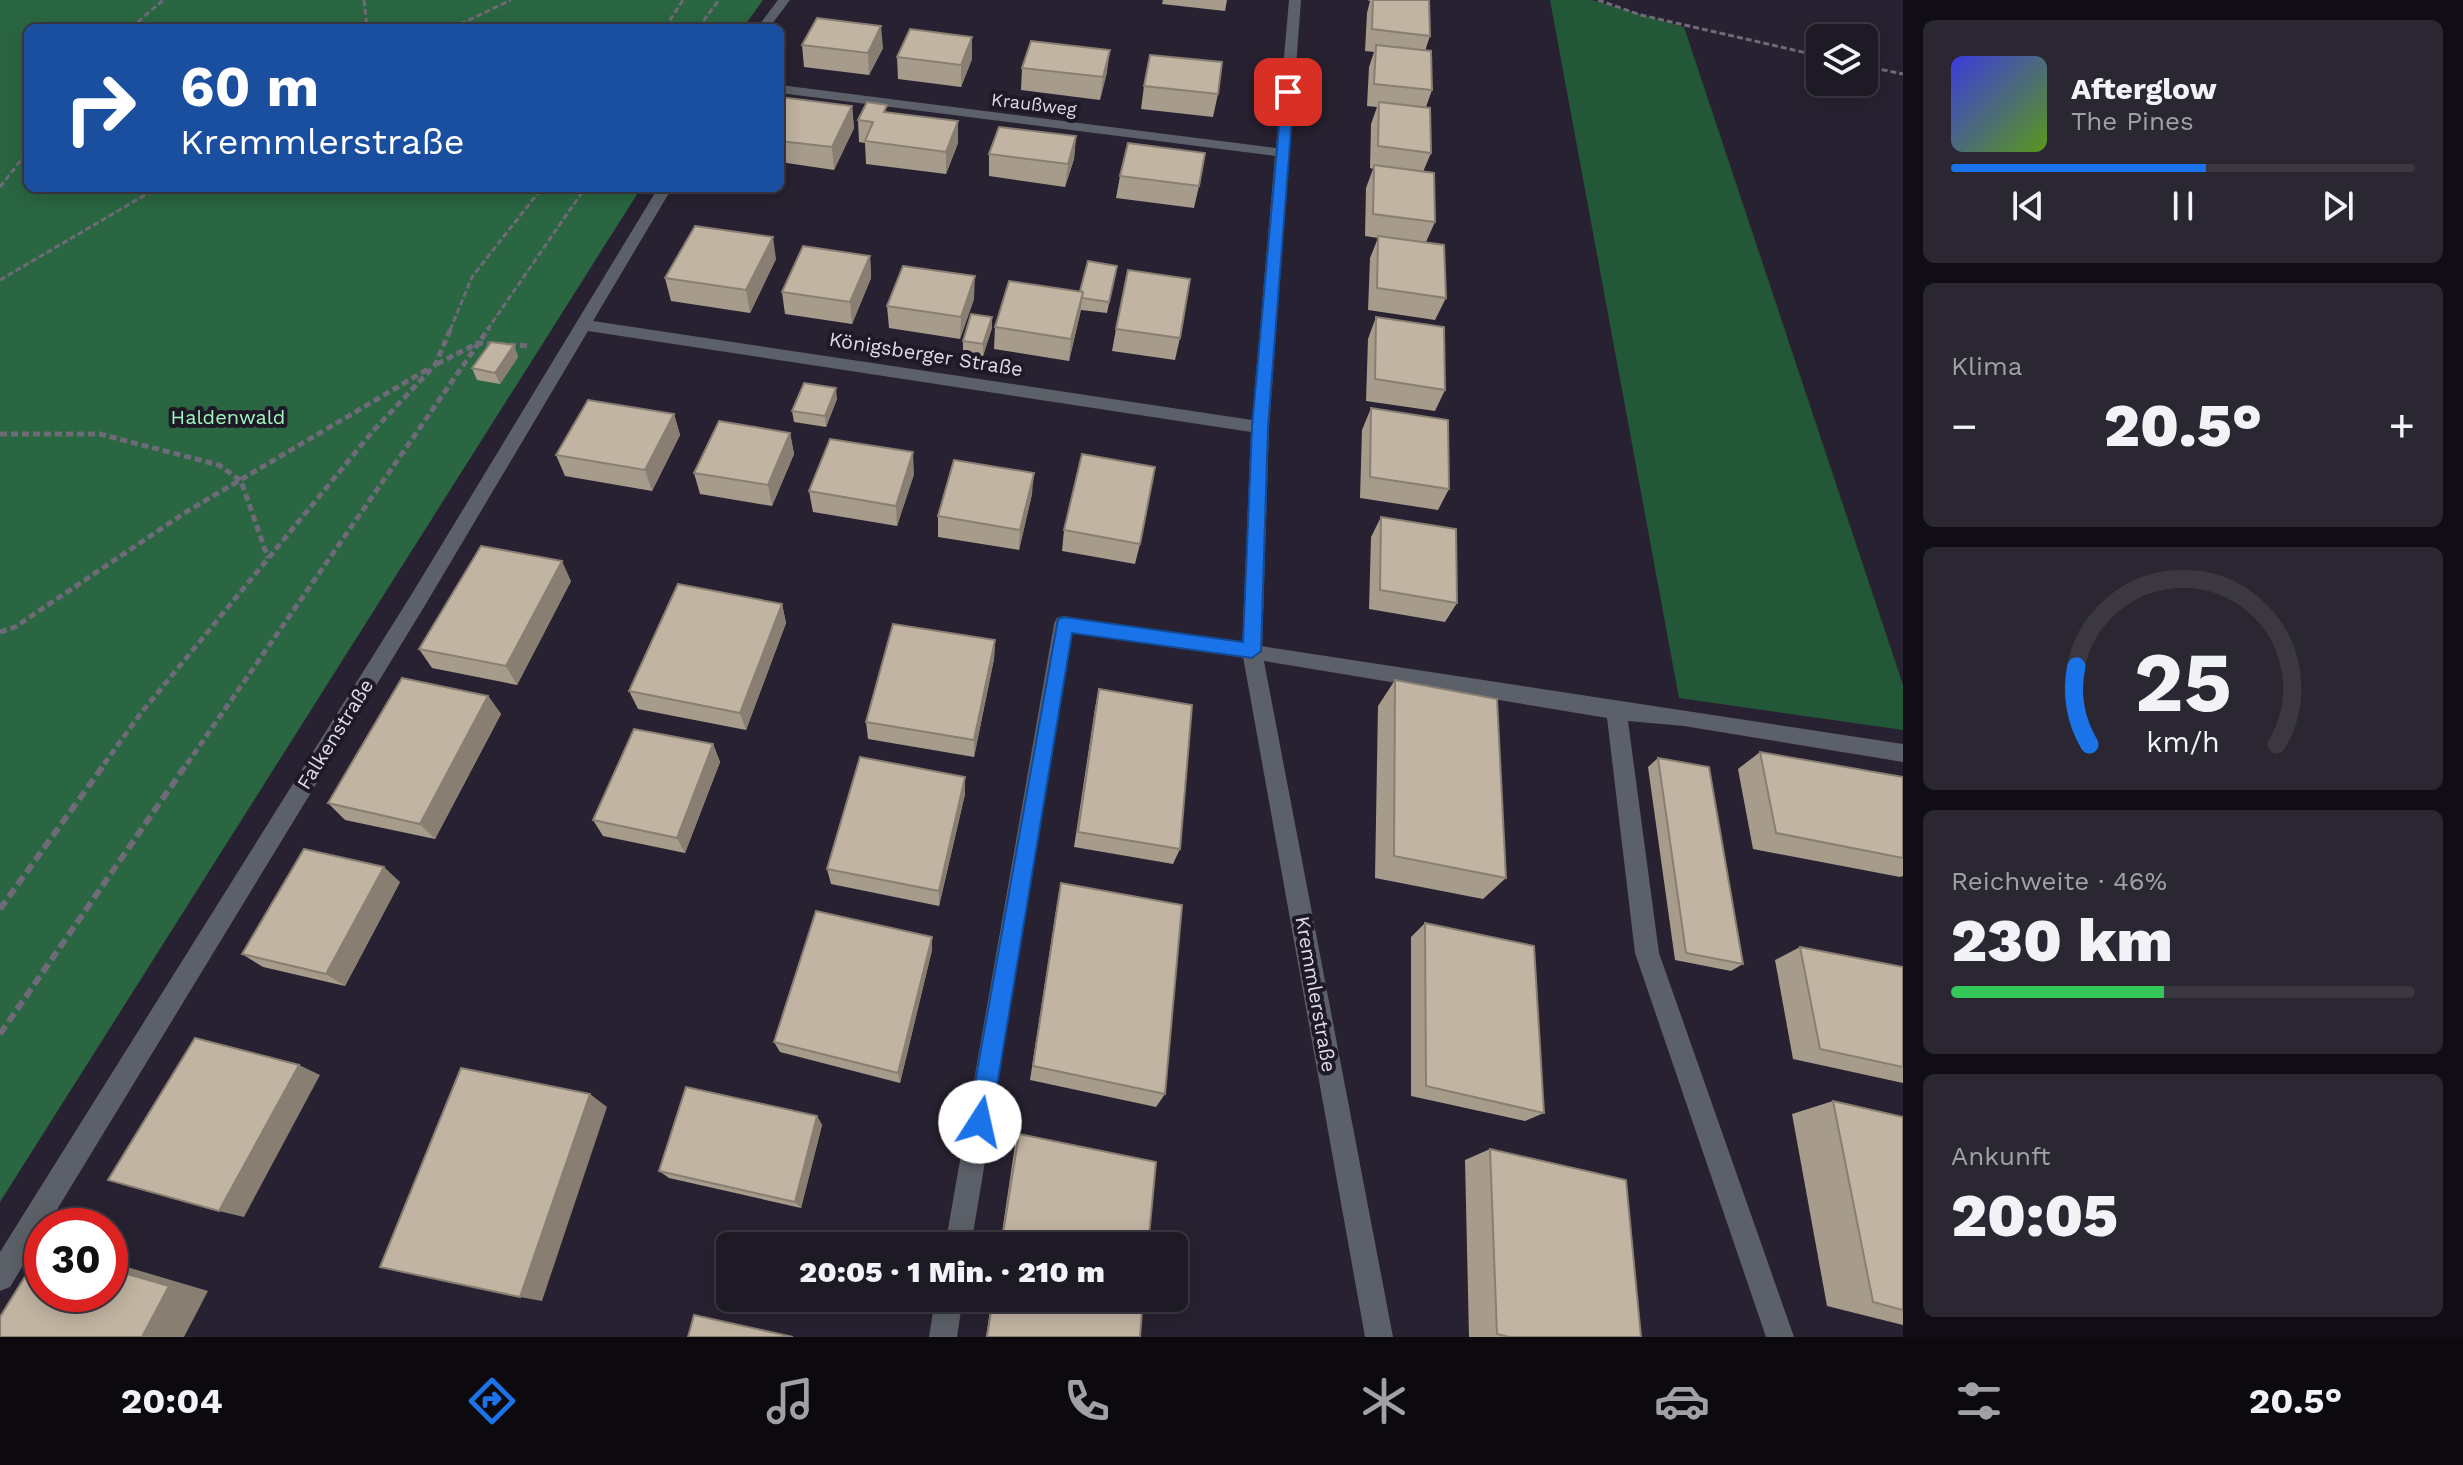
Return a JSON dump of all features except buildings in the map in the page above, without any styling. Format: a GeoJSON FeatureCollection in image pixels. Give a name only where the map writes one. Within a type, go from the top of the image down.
{"type":"FeatureCollection","features":[{"type":"Feature","properties":{"kind":"street"},"geometry":{"type":"LineString","coordinates":[[766,24],[784,0]]}},
{"type":"Feature","properties":{"kind":"street","name":"Kremmlerstraße"},"geometry":{"type":"LineString","coordinates":[[1295,0],[1260,427],[1252,651],[1379,1337]]}},
{"type":"Feature","properties":{"kind":"street","name":"Kraußweg"},"geometry":{"type":"LineString","coordinates":[[784,90],[1283,153]]}},
{"type":"Feature","properties":{"kind":"street","name":"Falkenstraße"},"geometry":{"type":"LineString","coordinates":[[0,1277],[569,352],[663,192]]}},
{"type":"Feature","properties":{"kind":"street","name":"Königsberger Straße"},"geometry":{"type":"LineString","coordinates":[[585,325],[1260,427]]}},
{"type":"Feature","properties":{"kind":"street"},"geometry":{"type":"LineString","coordinates":[[960,1232],[1064,624],[1903,753]]}},
{"type":"Feature","properties":{"kind":"street"},"geometry":{"type":"LineString","coordinates":[[1616,711],[1647,953],[1780,1337]]}},
{"type":"Feature","properties":{"kind":"street"},"geometry":{"type":"LineString","coordinates":[[943,1337],[947,1312]]}},
{"type":"Feature","properties":{"kind":"path"},"geometry":{"type":"LineString","coordinates":[[136,24],[163,0]]}},
{"type":"Feature","properties":{"kind":"path"},"geometry":{"type":"LineString","coordinates":[[364,0],[367,24]]}},
{"type":"Feature","properties":{"kind":"path"},"geometry":{"type":"LineString","coordinates":[[460,24],[511,0]]}},
{"type":"Feature","properties":{"kind":"path"},"geometry":{"type":"LineString","coordinates":[[668,24],[683,0]]}},
{"type":"Feature","properties":{"kind":"path"},"geometry":{"type":"LineString","coordinates":[[701,24],[719,0]]}},
{"type":"Feature","properties":{"kind":"path"},"geometry":{"type":"LineString","coordinates":[[1598,0],[1641,15],[1806,53]]}},
{"type":"Feature","properties":{"kind":"path"},"geometry":{"type":"LineString","coordinates":[[1878,69],[1903,74]]}},
{"type":"Feature","properties":{"kind":"path"},"geometry":{"type":"LineString","coordinates":[[0,187],[24,156]]}},
{"type":"Feature","properties":{"kind":"path"},"geometry":{"type":"LineString","coordinates":[[0,280],[150,192]]}},
{"type":"Feature","properties":{"kind":"path"},"geometry":{"type":"LineString","coordinates":[[0,909],[141,713],[373,431],[435,365],[472,277],[539,192]]}},
{"type":"Feature","properties":{"kind":"path"},"geometry":{"type":"LineString","coordinates":[[0,1034],[582,192]]}},
{"type":"Feature","properties":{"kind":"path"},"geometry":{"type":"LineString","coordinates":[[0,632],[15,627],[186,512],[435,365],[478,343],[569,352]]}},
{"type":"Feature","properties":{"kind":"path"},"geometry":{"type":"LineString","coordinates":[[0,434],[100,434],[219,465],[241,481],[268,558]]}},
{"type":"Feature","properties":{"kind":"green space","name":"Haldenwald"},"geometry":{"type":"Polygon","coordinates":[[[0,0],[763,0],[746,24],[24,24],[24,192],[638,192],[0,1202],[0,0]]]}},
{"type":"Feature","properties":{"kind":"green space"},"geometry":{"type":"Polygon","coordinates":[[[1550,0],[1592,0],[1684,27],[1903,685],[1903,730],[1679,698],[1550,0]]]}},
{"type":"Feature","properties":{"kind":"route"},"geometry":{"type":"LineString","coordinates":[[980,1122],[1064,624],[1252,651],[1260,427],[1288,92]]}}]}
